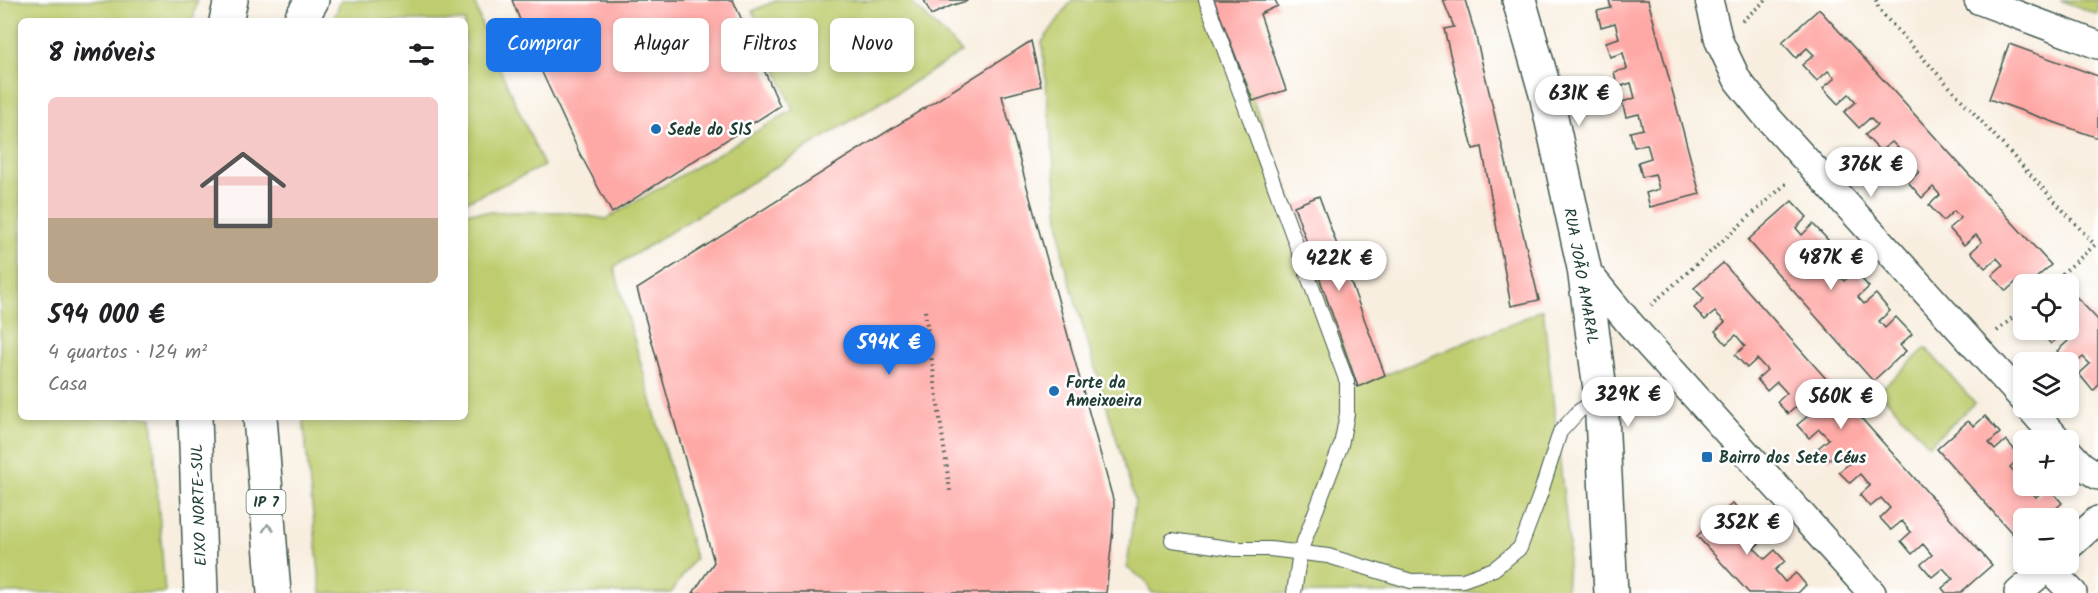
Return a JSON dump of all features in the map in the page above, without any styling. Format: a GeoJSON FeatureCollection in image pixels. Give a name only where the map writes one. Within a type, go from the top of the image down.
{"type":"FeatureCollection","features":[{"type":"Feature","properties":{"kind":"main road"},"geometry":{"type":"LineString","coordinates":[[227,18],[231,0]]}},
{"type":"Feature","properties":{"kind":"main road"},"geometry":{"type":"LineString","coordinates":[[299,18],[303,0]]}},
{"type":"Feature","properties":{"kind":"main road"},"geometry":{"type":"LineString","coordinates":[[300,18],[312,0]]}},
{"type":"Feature","properties":{"kind":"main road","name":"RUA JOÃO AMARAL"},"geometry":{"type":"LineString","coordinates":[[1519,0],[1546,94],[1584,268],[1601,397],[1611,593]]}},
{"type":"Feature","properties":{"kind":"main road","name":"EIXO NORTE-SUL"},"geometry":{"type":"LineString","coordinates":[[195,420],[201,593]]}},
{"type":"Feature","properties":{"kind":"main road","name":"IP 7"},"geometry":{"type":"LineString","coordinates":[[260,420],[274,593]]}},
{"type":"Feature","properties":{"kind":"street"},"geometry":{"type":"LineString","coordinates":[[1709,0],[1719,41],[1738,81],[1809,164],[2013,388]]}},
{"type":"Feature","properties":{"kind":"street"},"geometry":{"type":"LineString","coordinates":[[1978,0],[2098,45]]}},
{"type":"Feature","properties":{"kind":"street"},"geometry":{"type":"LineString","coordinates":[[1584,268],[1630,324],[1872,593]]}},
{"type":"Feature","properties":{"kind":"street"},"geometry":{"type":"LineString","coordinates":[[2039,418],[2050,430]]}},
{"type":"Feature","properties":{"kind":"street"},"geometry":{"type":"LineString","coordinates":[[2079,463],[2098,476]]}},
{"type":"Feature","properties":{"kind":"street"},"geometry":{"type":"LineString","coordinates":[[2079,537],[2098,520]]}},
{"type":"Feature","properties":{"kind":"street"},"geometry":{"type":"LineString","coordinates":[[2018,593],[2039,574]]}},
{"type":"Feature","properties":{"kind":"street"},"geometry":{"type":"LineString","coordinates":[[2057,574],[2073,593]]}},
{"type":"Feature","properties":{"kind":"lane"},"geometry":{"type":"LineString","coordinates":[[1206,0],[1347,382],[1347,414],[1341,445],[1300,552],[1294,593]]}},
{"type":"Feature","properties":{"kind":"lane"},"geometry":{"type":"LineString","coordinates":[[1172,540],[1235,549],[1300,552],[1328,556],[1412,580],[1463,580],[1494,569],[1520,548],[1560,432],[1578,411],[1601,397]]}},
{"type":"Feature","properties":{"kind":"path"},"geometry":{"type":"LineString","coordinates":[[1876,0],[1879,10],[2097,247],[2063,274]]}},
{"type":"Feature","properties":{"kind":"path"},"geometry":{"type":"LineString","coordinates":[[1630,324],[1809,164]]}},
{"type":"Feature","properties":{"kind":"path"},"geometry":{"type":"LineString","coordinates":[[925,310],[950,491]]}},
{"type":"Feature","properties":{"kind":"green space"},"geometry":{"type":"Polygon","coordinates":[[[0,0],[197,0],[194,18],[18,18],[18,420],[152,420],[165,593],[0,593],[0,0]]]}},
{"type":"Feature","properties":{"kind":"green space"},"geometry":{"type":"Polygon","coordinates":[[[341,0],[474,0],[486,38],[486,72],[501,72],[544,166],[468,201],[468,18],[334,18],[341,0]]]}},
{"type":"Feature","properties":{"kind":"green space"},"geometry":{"type":"Polygon","coordinates":[[[777,0],[909,0],[962,52],[614,267],[695,558],[671,593],[321,593],[303,420],[468,420],[468,212],[565,212],[606,219],[793,110],[778,72],[818,72],[818,18],[756,18],[753,11],[777,0]]]}},
{"type":"Feature","properties":{"kind":"green space"},"geometry":{"type":"Polygon","coordinates":[[[1072,0],[1214,0],[1294,206],[1358,386],[1543,309],[1569,544],[1566,593],[1152,593],[1145,580],[1127,568],[1135,501],[1063,259],[1042,42],[1072,0]]]}},
{"type":"Feature","properties":{"kind":"green space"},"geometry":{"type":"Polygon","coordinates":[[[2060,0],[2098,0],[2098,15],[2060,0]]]}},
{"type":"Feature","properties":{"kind":"green space"},"geometry":{"type":"Polygon","coordinates":[[[1926,348],[1975,403],[1929,445],[1879,391],[1926,348]]]}},
{"type":"Feature","properties":{"kind":"building","name":"Sede do SIS"},"geometry":{"type":"Polygon","coordinates":[[[512,0],[733,0],[741,18],[721,18],[721,72],[765,72],[780,106],[612,213],[579,152],[542,72],[601,72],[601,18],[519,18],[512,0]]]}},
{"type":"Feature","properties":{"kind":"building"},"geometry":{"type":"Polygon","coordinates":[[[924,0],[967,0],[967,1],[931,15],[924,0]]]}},
{"type":"Feature","properties":{"kind":"building"},"geometry":{"type":"Polygon","coordinates":[[[1214,0],[1275,0],[1278,6],[1260,14],[1286,90],[1253,101],[1214,0]]]}},
{"type":"Feature","properties":{"kind":"building"},"geometry":{"type":"Polygon","coordinates":[[[1443,0],[1465,0],[1475,33],[1539,300],[1511,306],[1482,147],[1473,149],[1444,29],[1454,27],[1443,0]]]}},
{"type":"Feature","properties":{"kind":"building"},"geometry":{"type":"Polygon","coordinates":[[[1609,0],[1648,0],[1700,194],[1650,207],[1646,193],[1659,189],[1655,174],[1642,177],[1638,162],[1651,158],[1647,144],[1634,147],[1630,132],[1643,129],[1639,114],[1626,117],[1622,102],[1635,98],[1631,83],[1618,87],[1614,72],[1627,69],[1623,53],[1610,57],[1606,42],[1619,38],[1615,23],[1601,27],[1597,11],[1611,8],[1609,0]]]}},
{"type":"Feature","properties":{"kind":"building"},"geometry":{"type":"Polygon","coordinates":[[[1819,9],[2051,265],[2041,274],[2013,274],[2013,285],[2006,291],[1992,275],[2003,265],[1997,258],[1985,268],[1971,252],[1982,242],[1976,235],[1964,245],[1949,228],[1961,218],[1954,211],[1943,221],[1929,205],[1940,195],[1933,187],[1922,198],[1908,182],[1919,172],[1912,165],[1901,174],[1887,159],[1899,149],[1892,142],[1880,151],[1865,135],[1877,125],[1870,118],[1859,128],[1844,112],[1856,102],[1849,94],[1838,104],[1823,88],[1835,78],[1828,71],[1817,81],[1802,65],[1814,55],[1807,48],[1796,58],[1782,42],[1819,9]]]}},
{"type":"Feature","properties":{"kind":"building"},"geometry":{"type":"Polygon","coordinates":[[[1031,41],[1041,86],[1002,96],[1114,503],[1106,593],[693,593],[714,562],[637,289],[1031,41]]]}},
{"type":"Feature","properties":{"kind":"building"},"geometry":{"type":"Polygon","coordinates":[[[2009,44],[2098,76],[2098,138],[1989,99],[2009,44]]]}},
{"type":"Feature","properties":{"kind":"building"},"geometry":{"type":"Polygon","coordinates":[[[1319,196],[1385,375],[1358,387],[1294,206],[1319,196]]]}},
{"type":"Feature","properties":{"kind":"building"},"geometry":{"type":"Polygon","coordinates":[[[1792,201],[1807,217],[1796,228],[1802,235],[1813,224],[1828,240],[1816,250],[1823,258],[1834,248],[1849,264],[1837,273],[1844,281],[1855,271],[1869,287],[1858,297],[1864,304],[1876,294],[1890,311],[1879,321],[1885,328],[1896,317],[1912,334],[1900,345],[1906,351],[1873,381],[1748,240],[1792,201]]]}},
{"type":"Feature","properties":{"kind":"building"},"geometry":{"type":"Polygon","coordinates":[[[1723,263],[1992,565],[1960,593],[1946,593],[1942,588],[1953,579],[1943,568],[1932,577],[1921,564],[1932,555],[1923,544],[1912,554],[1901,541],[1911,532],[1902,521],[1891,530],[1880,518],[1890,508],[1881,498],[1870,507],[1860,495],[1870,486],[1860,474],[1850,483],[1839,472],[1850,463],[1839,451],[1829,460],[1818,448],[1829,439],[1819,429],[1809,438],[1797,425],[1808,416],[1798,405],[1788,414],[1777,402],[1787,393],[1777,382],[1767,391],[1757,379],[1767,370],[1757,359],[1747,368],[1735,355],[1745,346],[1736,335],[1726,344],[1715,331],[1725,322],[1715,312],[1705,320],[1694,308],[1704,299],[1694,288],[1723,263]]]}},
{"type":"Feature","properties":{"kind":"building"},"geometry":{"type":"Polygon","coordinates":[[[2079,300],[2098,320],[2098,386],[2093,391],[2079,374],[2090,364],[2083,357],[2079,361],[2079,352],[2057,351],[2068,341],[2079,340],[2079,300]]]}},
{"type":"Feature","properties":{"kind":"building"},"geometry":{"type":"Polygon","coordinates":[[[1985,416],[2000,433],[1989,443],[1995,450],[2006,440],[2013,448],[2013,464],[2010,467],[2013,470],[2013,496],[2056,496],[2062,503],[2056,508],[2013,508],[2013,534],[1937,449],[1968,421],[1974,426],[1985,416]]]}},
{"type":"Feature","properties":{"kind":"building"},"geometry":{"type":"Polygon","coordinates":[[[1733,503],[1743,515],[1733,524],[1744,536],[1754,526],[1764,539],[1754,548],[1765,559],[1775,550],[1785,561],[1775,570],[1785,582],[1796,573],[1806,585],[1798,593],[1749,593],[1697,536],[1733,503]]]}},
{"type":"Feature","properties":{"kind":"place","name":"Sede do SIS"},"geometry":{"type":"Point","coordinates":[656,129]}},
{"type":"Feature","properties":{"kind":"place","name":"Forte da Ameixoeira"},"geometry":{"type":"Point","coordinates":[1054,391]}},
{"type":"Feature","properties":{"kind":"place","name":"Bairro dos Sete Céus"},"geometry":{"type":"Point","coordinates":[1707,457]}}]}
